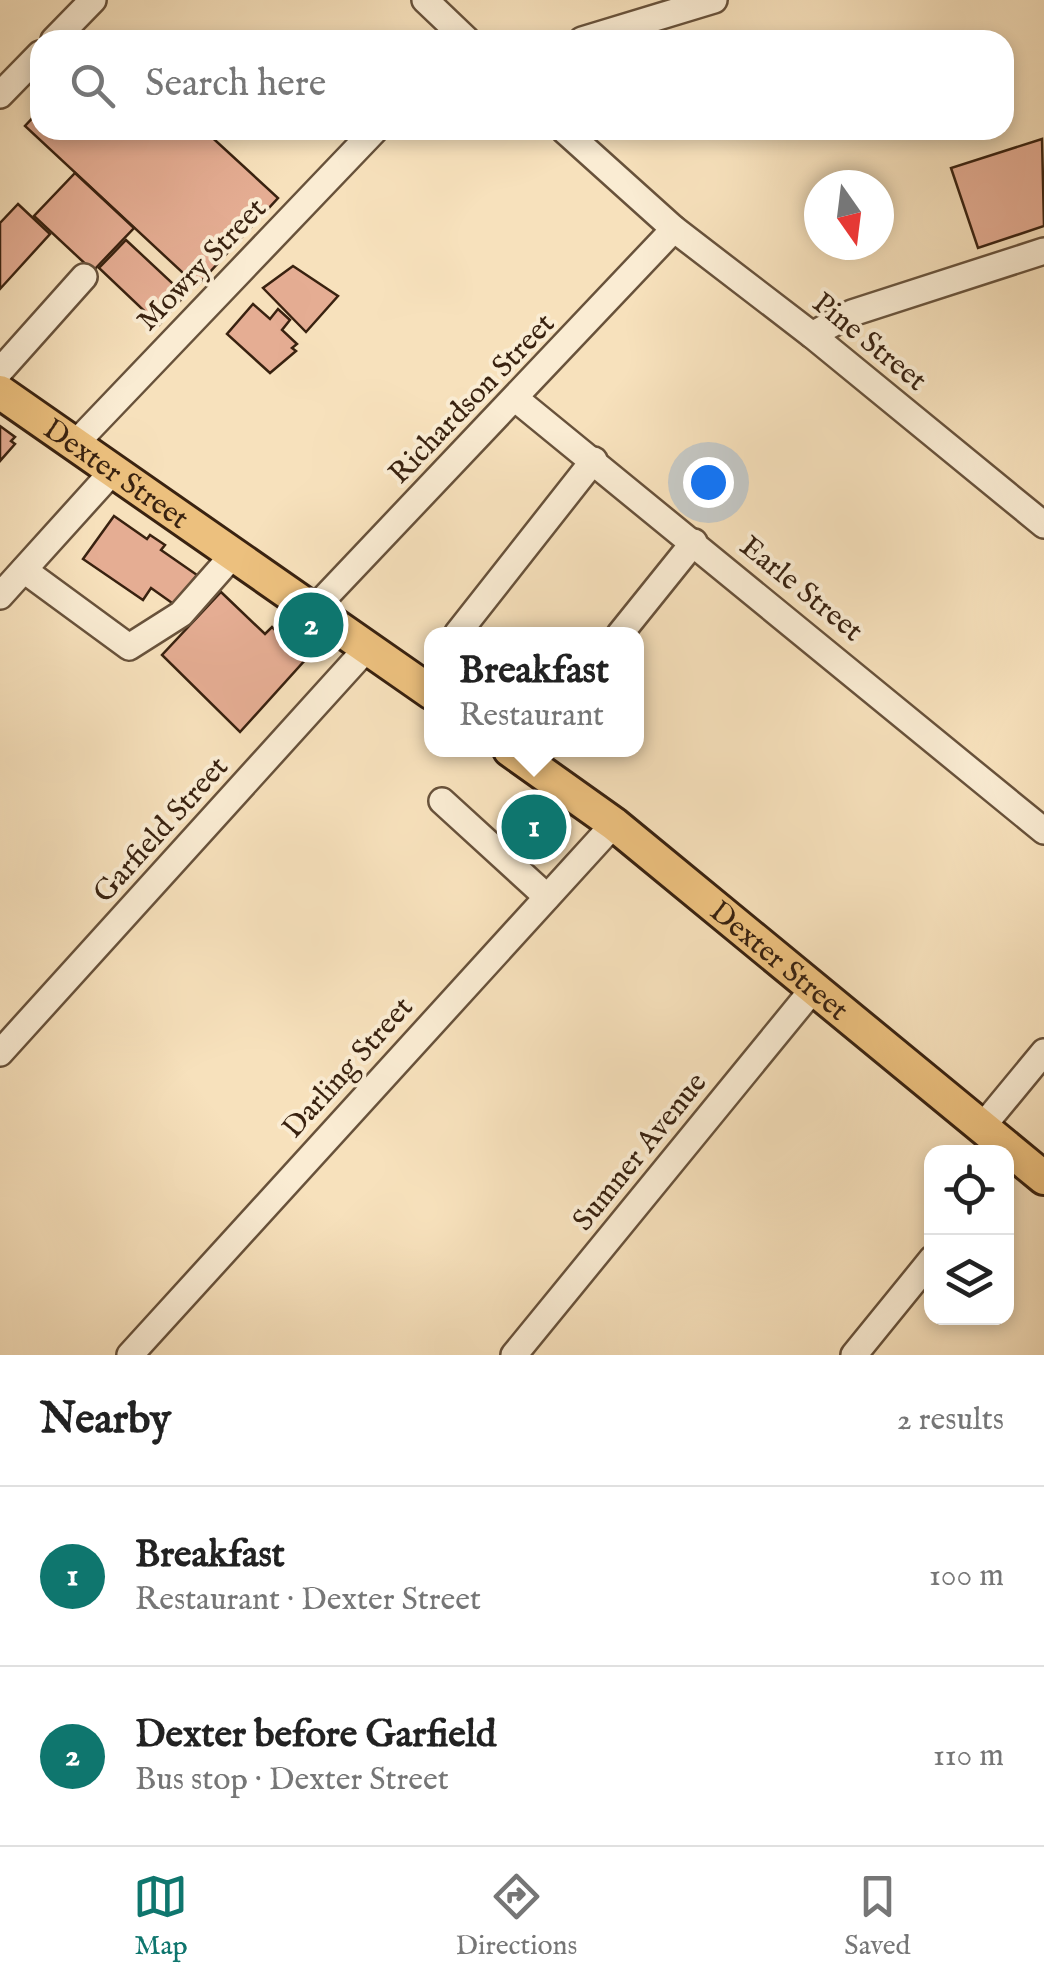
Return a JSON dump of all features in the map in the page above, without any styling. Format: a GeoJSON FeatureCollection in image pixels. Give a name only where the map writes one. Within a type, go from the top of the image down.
{"type":"FeatureCollection","features":[{"type":"Feature","properties":{"kind":"main road","name":"Dexter Street"},"geometry":{"type":"LineString","coordinates":[[0,392],[312,610],[424,679]]}},
{"type":"Feature","properties":{"kind":"main road","name":"Dexter Street"},"geometry":{"type":"LineString","coordinates":[[526,757],[814,988],[982,1126],[998,1145]]}},
{"type":"Feature","properties":{"kind":"main road","name":"Dexter Street"},"geometry":{"type":"LineString","coordinates":[[1014,1162],[1044,1178]]}},
{"type":"Feature","properties":{"kind":"street"},"geometry":{"type":"LineString","coordinates":[[64,30],[92,0]]}},
{"type":"Feature","properties":{"kind":"street"},"geometry":{"type":"LineString","coordinates":[[424,0],[455,30]]}},
{"type":"Feature","properties":{"kind":"street"},"geometry":{"type":"LineString","coordinates":[[615,30],[714,0]]}},
{"type":"Feature","properties":{"kind":"street"},"geometry":{"type":"LineString","coordinates":[[0,96],[30,64]]}},
{"type":"Feature","properties":{"kind":"street","name":"Mowry Street"},"geometry":{"type":"LineString","coordinates":[[75,444],[365,140]]}},
{"type":"Feature","properties":{"kind":"street","name":"Pine Street"},"geometry":{"type":"LineString","coordinates":[[575,140],[674,229],[812,335],[1044,525]]}},
{"type":"Feature","properties":{"kind":"street","name":"Richardson Street"},"geometry":{"type":"LineString","coordinates":[[312,610],[674,229]]}},
{"type":"Feature","properties":{"kind":"street"},"geometry":{"type":"LineString","coordinates":[[812,335],[852,312],[1044,251]]}},
{"type":"Feature","properties":{"kind":"street"},"geometry":{"type":"LineString","coordinates":[[0,372],[84,277]]}},
{"type":"Feature","properties":{"kind":"street","name":"Earle Street"},"geometry":{"type":"LineString","coordinates":[[516,398],[1044,831]]}},
{"type":"Feature","properties":{"kind":"street"},"geometry":{"type":"LineString","coordinates":[[462,627],[594,460]]}},
{"type":"Feature","properties":{"kind":"street"},"geometry":{"type":"LineString","coordinates":[[0,596],[114,471]]}},
{"type":"Feature","properties":{"kind":"street"},"geometry":{"type":"LineString","coordinates":[[626,627],[694,542]]}},
{"type":"Feature","properties":{"kind":"street"},"geometry":{"type":"LineString","coordinates":[[24,570],[129,647],[181,614],[233,554]]}},
{"type":"Feature","properties":{"kind":"street","name":"Garfield Street"},"geometry":{"type":"LineString","coordinates":[[0,1053],[368,647]]}},
{"type":"Feature","properties":{"kind":"street"},"geometry":{"type":"LineString","coordinates":[[442,800],[546,897]]}},
{"type":"Feature","properties":{"kind":"street","name":"Darling Street"},"geometry":{"type":"LineString","coordinates":[[130,1355],[614,824]]}},
{"type":"Feature","properties":{"kind":"street","name":"Sumner Avenue"},"geometry":{"type":"LineString","coordinates":[[514,1355],[814,988]]}},
{"type":"Feature","properties":{"kind":"street"},"geometry":{"type":"LineString","coordinates":[[982,1126],[1044,1052]]}},
{"type":"Feature","properties":{"kind":"street"},"geometry":{"type":"LineString","coordinates":[[854,1355],[924,1269]]}},
{"type":"Feature","properties":{"kind":"building"},"geometry":{"type":"Polygon","coordinates":[[[1042,139],[1044,226],[978,248],[951,168],[1042,139]]]}},
{"type":"Feature","properties":{"kind":"building"},"geometry":{"type":"Polygon","coordinates":[[[40,140],[215,140],[278,198],[197,286],[40,140]]]}},
{"type":"Feature","properties":{"kind":"building"},"geometry":{"type":"Polygon","coordinates":[[[75,173],[134,228],[93,271],[34,216],[75,173]]]}},
{"type":"Feature","properties":{"kind":"building"},"geometry":{"type":"Polygon","coordinates":[[[18,204],[50,234],[0,289],[0,223],[18,204]]]}},
{"type":"Feature","properties":{"kind":"building"},"geometry":{"type":"Polygon","coordinates":[[[126,240],[185,295],[159,325],[99,268],[126,240]]]}},
{"type":"Feature","properties":{"kind":"building"},"geometry":{"type":"Polygon","coordinates":[[[293,266],[338,296],[306,332],[263,288],[293,266]]]}},
{"type":"Feature","properties":{"kind":"building"},"geometry":{"type":"Polygon","coordinates":[[[253,304],[270,319],[278,309],[290,320],[282,330],[297,344],[292,348],[296,351],[270,373],[227,334],[253,304]]]}},
{"type":"Feature","properties":{"kind":"building"},"geometry":{"type":"Polygon","coordinates":[[[0,426],[15,437],[11,441],[15,444],[0,461],[0,426]]]}},
{"type":"Feature","properties":{"kind":"building"},"geometry":{"type":"Polygon","coordinates":[[[114,516],[147,539],[150,535],[165,545],[161,550],[197,575],[175,605],[151,588],[143,600],[83,559],[114,516]]]}},
{"type":"Feature","properties":{"kind":"building"},"geometry":{"type":"Polygon","coordinates":[[[221,592],[265,634],[272,627],[306,659],[240,732],[162,655],[221,592]]]}},
{"type":"Feature","properties":{"kind":"place","name":"Dexter before Garfield"},"geometry":{"type":"Point","coordinates":[311,625]}},
{"type":"Feature","properties":{"kind":"place","name":"Breakfast"},"geometry":{"type":"Point","coordinates":[534,827]}}]}
